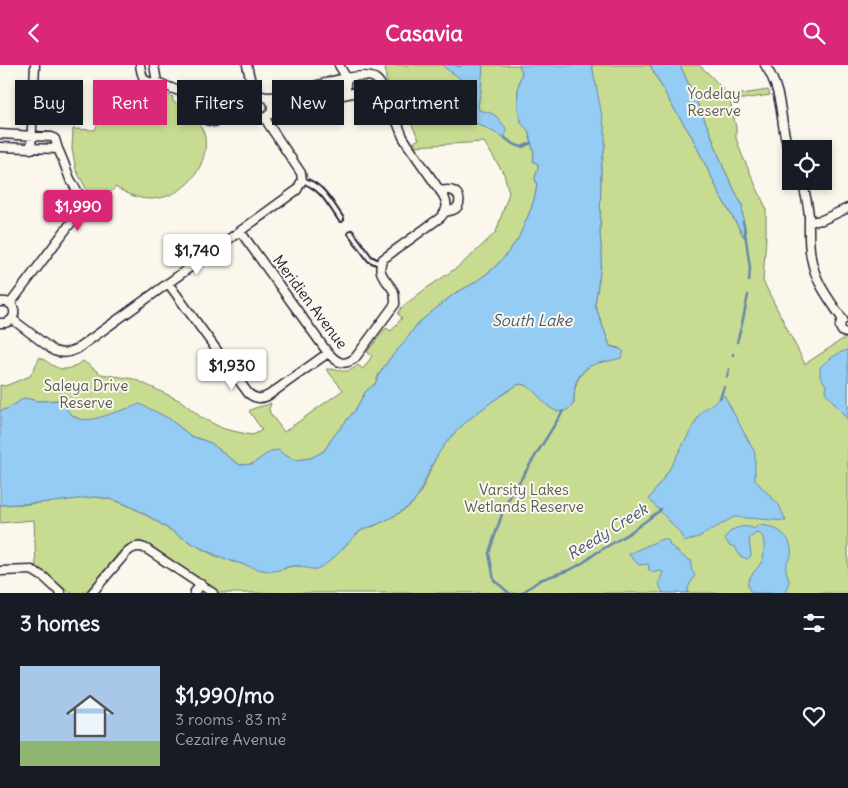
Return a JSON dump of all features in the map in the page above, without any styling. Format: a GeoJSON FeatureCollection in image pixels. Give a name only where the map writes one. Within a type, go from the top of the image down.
{"type":"FeatureCollection","features":[{"type":"Feature","properties":{"kind":"street"},"geometry":{"type":"LineString","coordinates":[[31,149],[35,65]]}},
{"type":"Feature","properties":{"kind":"street"},"geometry":{"type":"LineString","coordinates":[[140,65],[145,80]]}},
{"type":"Feature","properties":{"kind":"street"},"geometry":{"type":"LineString","coordinates":[[154,65],[157,80]]}},
{"type":"Feature","properties":{"kind":"street"},"geometry":{"type":"LineString","coordinates":[[247,65],[251,80]]}},
{"type":"Feature","properties":{"kind":"street"},"geometry":{"type":"LineString","coordinates":[[339,65],[346,77],[346,94]]}},
{"type":"Feature","properties":{"kind":"street"},"geometry":{"type":"LineString","coordinates":[[765,65],[778,91],[786,140]]}},
{"type":"Feature","properties":{"kind":"street"},"geometry":{"type":"LineString","coordinates":[[262,95],[267,97],[281,96],[346,77],[368,77],[377,80]]}},
{"type":"Feature","properties":{"kind":"street"},"geometry":{"type":"LineString","coordinates":[[262,117],[268,116],[277,108],[354,93]]}},
{"type":"Feature","properties":{"kind":"street"},"geometry":{"type":"LineString","coordinates":[[12,319],[54,351],[62,354],[69,353],[297,190],[302,180],[301,173],[268,125],[268,116],[272,110],[272,103],[267,97]]}},
{"type":"Feature","properties":{"kind":"street"},"geometry":{"type":"LineString","coordinates":[[381,264],[387,255],[441,217],[448,207],[441,191],[408,145],[398,125]]}},
{"type":"Feature","properties":{"kind":"street"},"geometry":{"type":"LineString","coordinates":[[0,134],[32,135],[55,139],[69,177],[82,201],[79,212],[10,303]]}},
{"type":"Feature","properties":{"kind":"street"},"geometry":{"type":"LineString","coordinates":[[0,147],[58,149]]}},
{"type":"Feature","properties":{"kind":"street"},"geometry":{"type":"LineString","coordinates":[[441,191],[451,189],[460,201],[454,210],[445,212]]}},
{"type":"Feature","properties":{"kind":"street"},"geometry":{"type":"LineString","coordinates":[[804,190],[809,222],[809,246],[812,266],[820,284],[846,320],[841,322],[840,327],[843,332],[848,333]]}},
{"type":"Feature","properties":{"kind":"street"},"geometry":{"type":"LineString","coordinates":[[809,222],[822,220],[848,209]]}},
{"type":"Feature","properties":{"kind":"street","name":"Meridien Avenue"},"geometry":{"type":"LineString","coordinates":[[240,231],[328,353],[335,360],[342,363],[349,362],[355,358],[395,304],[393,291],[381,272],[381,264]]}},
{"type":"Feature","properties":{"kind":"street"},"geometry":{"type":"LineString","coordinates":[[168,283],[248,393],[253,397],[259,399],[270,395],[328,353]]}},
{"type":"Feature","properties":{"kind":"street"},"geometry":{"type":"LineString","coordinates":[[0,302],[10,303],[14,311],[12,319],[8,323],[0,323]]}},
{"type":"Feature","properties":{"kind":"street"},"geometry":{"type":"LineString","coordinates":[[92,593],[126,553],[137,547],[143,547],[213,593]]}},
{"type":"Feature","properties":{"kind":"street"},"geometry":{"type":"LineString","coordinates":[[0,571],[32,571],[39,573],[61,593]]}},
{"type":"Feature","properties":{"kind":"street"},"geometry":{"type":"LineString","coordinates":[[194,593],[201,584]]}},
{"type":"Feature","properties":{"kind":"lane"},"geometry":{"type":"LineString","coordinates":[[302,180],[315,185],[341,219]]}},
{"type":"Feature","properties":{"kind":"lane"},"geometry":{"type":"LineString","coordinates":[[351,233],[370,259],[381,264]]}},
{"type":"Feature","properties":{"kind":"green space","name":"Saleya Drive Reserve"},"geometry":{"type":"Polygon","coordinates":[[[385,65],[519,65],[522,72],[518,87],[518,110],[522,124],[528,130],[534,153],[533,161],[538,164],[535,178],[537,185],[531,209],[518,239],[505,256],[493,269],[474,283],[454,294],[418,323],[379,374],[375,384],[366,391],[355,410],[324,451],[311,458],[296,460],[272,451],[252,464],[240,465],[211,443],[191,436],[168,418],[82,420],[69,413],[61,400],[38,401],[24,398],[0,411],[0,385],[5,386],[30,376],[40,357],[61,369],[70,368],[83,361],[101,374],[134,379],[181,401],[202,418],[224,429],[251,435],[262,430],[249,411],[252,409],[271,403],[270,413],[284,432],[343,390],[326,369],[346,371],[358,365],[363,369],[372,356],[367,352],[386,328],[391,331],[402,318],[398,314],[401,308],[458,267],[496,232],[509,193],[504,174],[484,142],[416,146],[414,142],[419,139],[412,125],[477,125],[477,80],[386,79],[385,65]]]}},
{"type":"Feature","properties":{"kind":"green space","name":"Varsity Lakes Wetlands Reserve"},"geometry":{"type":"Polygon","coordinates":[[[592,65],[650,65],[671,104],[692,137],[721,197],[744,237],[742,205],[724,169],[710,132],[680,65],[699,65],[729,96],[768,90],[770,95],[730,101],[736,127],[736,138],[766,208],[763,281],[805,364],[843,339],[848,338],[848,593],[219,593],[158,551],[140,541],[127,545],[121,550],[89,589],[83,593],[70,593],[36,566],[34,520],[0,523],[0,505],[94,497],[120,502],[131,507],[218,557],[233,562],[284,569],[295,566],[306,568],[361,531],[389,519],[410,506],[421,492],[439,452],[446,442],[464,423],[517,385],[527,386],[551,408],[574,404],[574,392],[581,375],[593,364],[619,348],[610,346],[595,305],[602,258],[600,234],[601,168],[605,145],[592,65]]]}},
{"type":"Feature","properties":{"kind":"green space"},"geometry":{"type":"Polygon","coordinates":[[[167,94],[173,97],[172,100],[177,104],[177,125],[200,125],[205,137],[203,160],[191,180],[173,194],[162,198],[145,199],[115,187],[101,205],[87,190],[76,170],[72,149],[73,129],[95,130],[97,125],[167,125],[167,94]]]}},
{"type":"Feature","properties":{"kind":"water"},"geometry":{"type":"Polygon","coordinates":[[[442,65],[455,65],[459,67],[463,65],[483,65],[479,110],[496,116],[506,128],[505,138],[477,124],[477,80],[462,80],[442,65]]]}},
{"type":"Feature","properties":{"kind":"water","name":"South Lake"},"geometry":{"type":"Polygon","coordinates":[[[519,65],[592,65],[605,131],[605,145],[601,168],[600,234],[602,258],[595,305],[610,346],[624,352],[621,358],[597,363],[582,372],[576,383],[572,406],[569,409],[557,411],[545,403],[529,387],[517,385],[485,407],[454,433],[436,458],[417,498],[413,502],[391,518],[359,532],[330,561],[316,569],[296,566],[268,571],[229,560],[191,542],[140,511],[106,498],[94,497],[54,502],[0,505],[0,411],[24,398],[38,401],[61,400],[76,418],[87,420],[140,404],[168,418],[191,436],[211,443],[240,465],[252,464],[271,451],[279,450],[284,455],[296,460],[311,458],[324,451],[355,410],[366,391],[375,384],[379,374],[418,323],[454,294],[474,283],[493,269],[518,239],[535,196],[537,185],[535,178],[538,168],[538,164],[533,161],[534,153],[528,130],[522,124],[518,110],[518,87],[522,72],[519,65]]]}},
{"type":"Feature","properties":{"kind":"water"},"geometry":{"type":"Polygon","coordinates":[[[650,65],[680,65],[710,132],[724,169],[742,205],[745,238],[721,197],[692,137],[671,104],[650,65]]]}},
{"type":"Feature","properties":{"kind":"water"},"geometry":{"type":"Polygon","coordinates":[[[848,350],[848,420],[825,392],[827,387],[820,376],[820,367],[837,354],[848,350]]]}},
{"type":"Feature","properties":{"kind":"water"},"geometry":{"type":"Polygon","coordinates":[[[724,395],[755,453],[755,480],[779,505],[786,521],[734,517],[701,536],[685,542],[679,532],[649,499],[669,470],[701,412],[724,395]]]}},
{"type":"Feature","properties":{"kind":"water"},"geometry":{"type":"Polygon","coordinates":[[[758,525],[777,530],[790,543],[791,556],[786,568],[789,582],[785,593],[752,593],[749,588],[749,579],[764,556],[763,537],[759,533],[749,539],[751,556],[747,559],[740,556],[735,547],[729,545],[725,539],[729,532],[737,528],[750,527],[754,529],[758,525]]]}},
{"type":"Feature","properties":{"kind":"water"},"geometry":{"type":"Polygon","coordinates":[[[662,539],[669,541],[669,545],[692,561],[691,568],[695,575],[687,593],[664,593],[659,585],[663,572],[653,573],[648,569],[648,564],[639,565],[628,554],[662,539]]]}},
{"type":"Feature","properties":{"kind":"waterway"},"geometry":{"type":"LineString","coordinates":[[505,138],[513,144],[522,147],[531,143]]}},
{"type":"Feature","properties":{"kind":"waterway","name":"Reedy Creek"},"geometry":{"type":"LineString","coordinates":[[743,222],[750,268],[749,281]]}},
{"type":"Feature","properties":{"kind":"waterway","name":"Reedy Creek"},"geometry":{"type":"LineString","coordinates":[[737,342],[748,295]]}},
{"type":"Feature","properties":{"kind":"waterway","name":"Reedy Creek"},"geometry":{"type":"LineString","coordinates":[[727,377],[729,369]]}},
{"type":"Feature","properties":{"kind":"waterway","name":"Reedy Creek"},"geometry":{"type":"LineString","coordinates":[[720,398],[724,387]]}},
{"type":"Feature","properties":{"kind":"waterway","name":"Reedy Creek"},"geometry":{"type":"LineString","coordinates":[[509,593],[494,580],[489,553],[505,505],[563,411]]}},
{"type":"Feature","properties":{"kind":"waterway","name":"Reedy Creek"},"geometry":{"type":"LineString","coordinates":[[522,593],[540,580],[572,569],[584,562],[628,534],[661,509]]}},
{"type":"Feature","properties":{"kind":"park label","name":"Yodelay Reserve"},"geometry":{"type":"Point","coordinates":[714,102]}}]}
